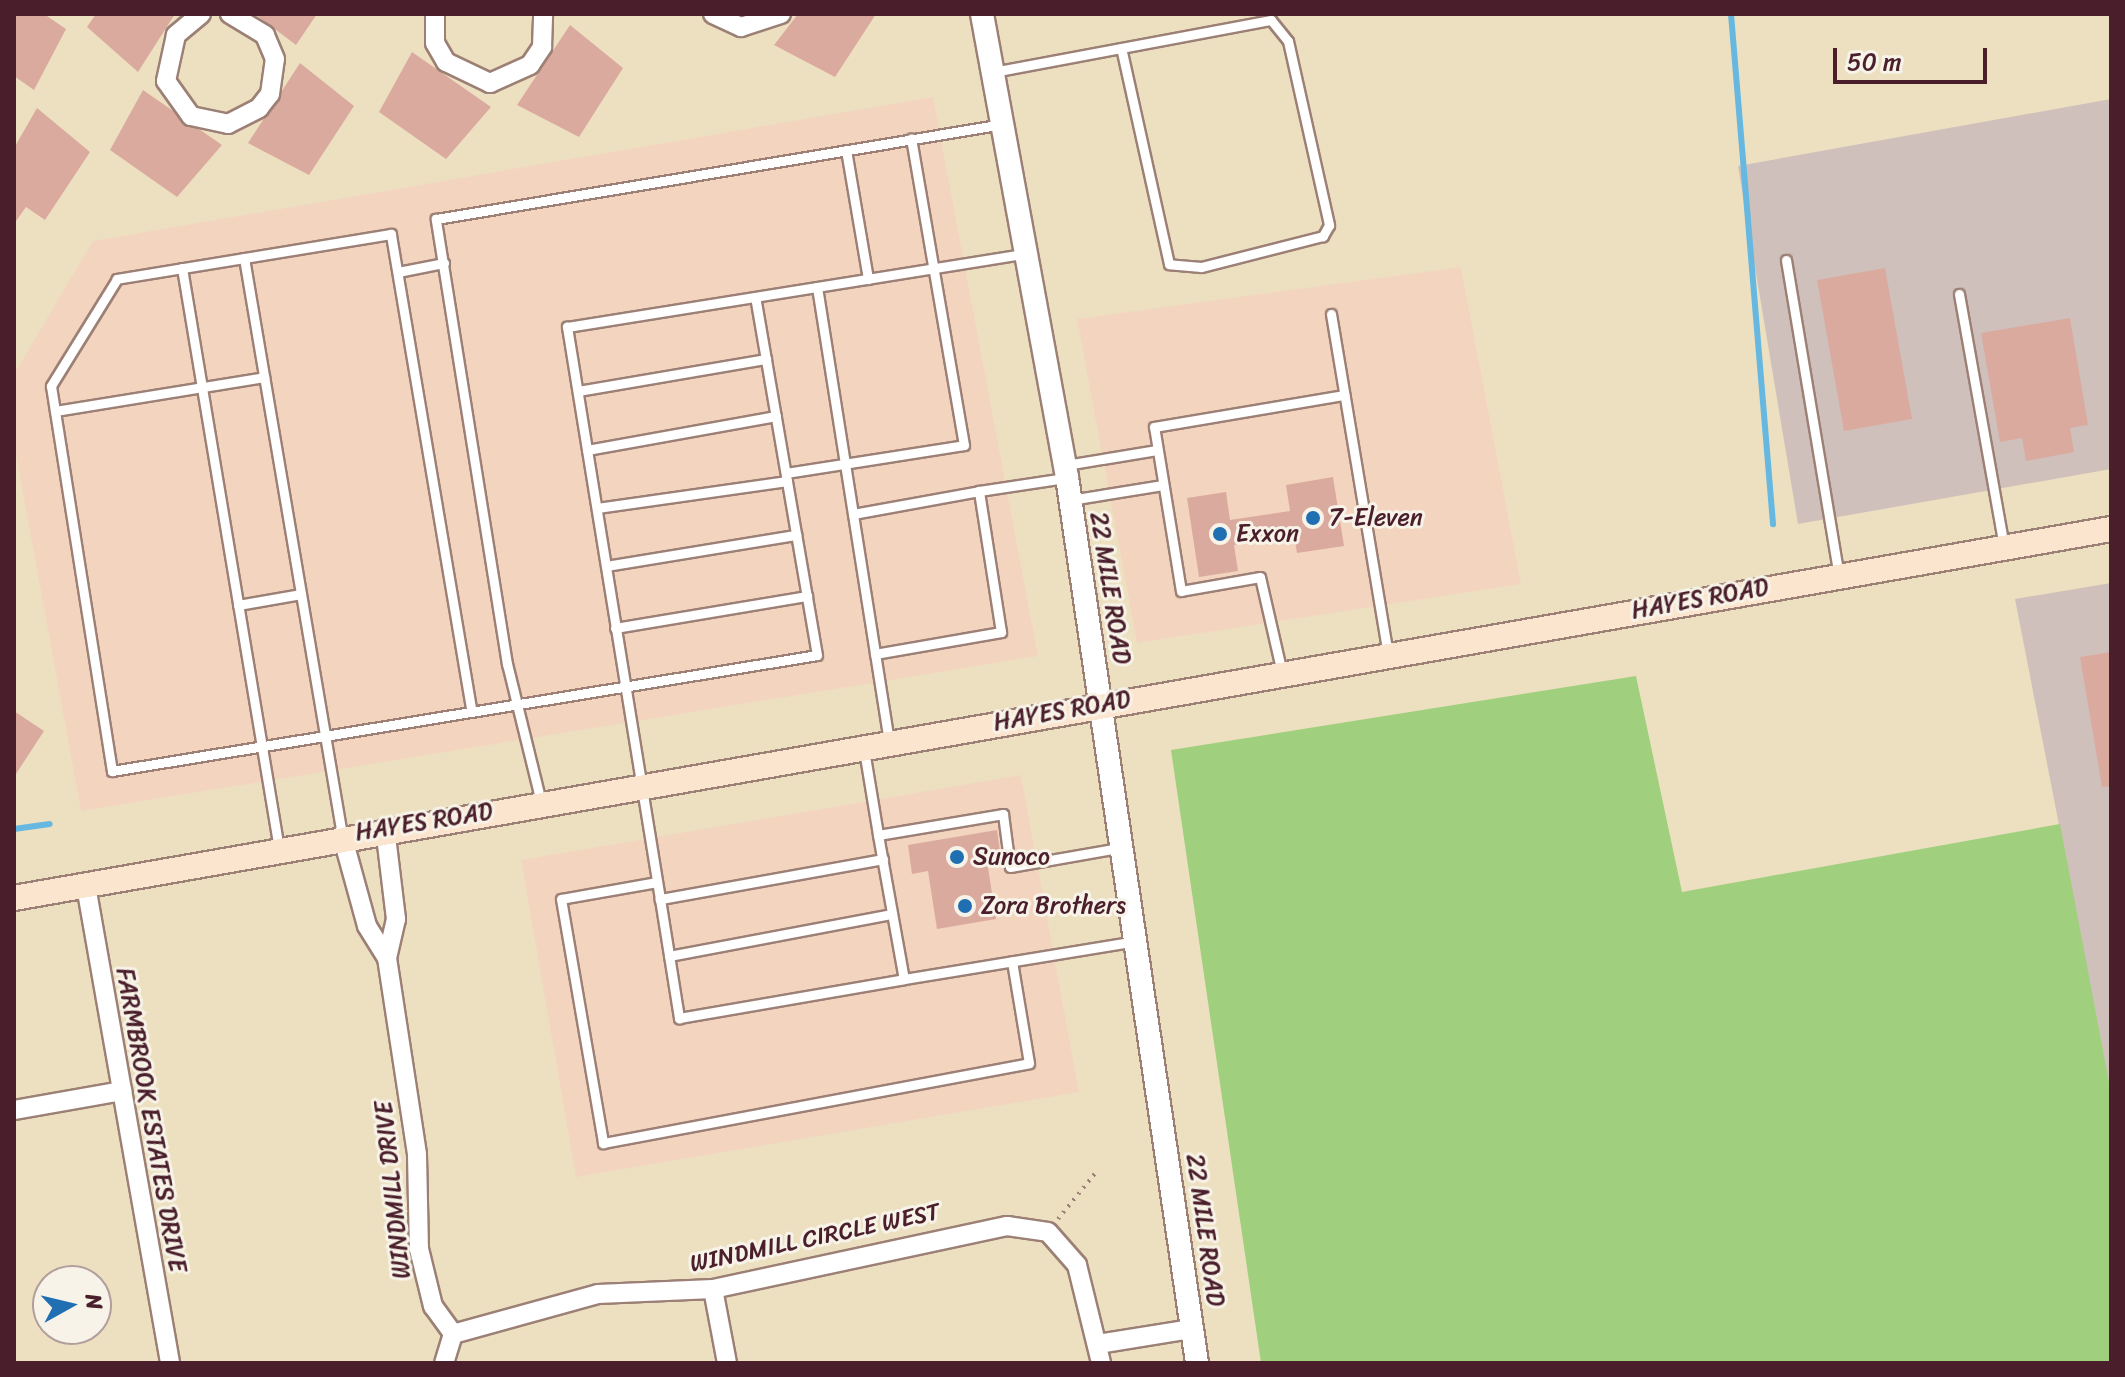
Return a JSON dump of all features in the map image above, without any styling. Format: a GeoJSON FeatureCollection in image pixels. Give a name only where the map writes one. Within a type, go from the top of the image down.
{"type":"FeatureCollection","features":[{"type":"Feature","properties":{"kind":"main road","name":"HAYES ROAD"},"geometry":{"type":"LineString","coordinates":[[14,898],[342,835],[2111,529]]}},
{"type":"Feature","properties":{"kind":"street"},"geometry":{"type":"LineString","coordinates":[[201,14],[176,35],[166,81],[191,116],[228,124],[259,108],[270,94],[275,59],[265,35],[230,14]]}},
{"type":"Feature","properties":{"kind":"street"},"geometry":{"type":"LineString","coordinates":[[435,14],[435,43],[446,62],[490,83],[530,65],[542,47],[543,14]]}},
{"type":"Feature","properties":{"kind":"street"},"geometry":{"type":"LineString","coordinates":[[713,14],[741,27],[781,14]]}},
{"type":"Feature","properties":{"kind":"street","name":"22 MILE ROAD"},"geometry":{"type":"LineString","coordinates":[[982,14],[1066,471],[1138,941],[1197,1363]]}},
{"type":"Feature","properties":{"kind":"street","name":"WINDMILL DRIVE"},"geometry":{"type":"LineString","coordinates":[[385,828],[396,919],[387,958],[417,1155],[423,1279],[453,1334]]}},
{"type":"Feature","properties":{"kind":"street","name":"WINDMILL DRIVE"},"geometry":{"type":"LineString","coordinates":[[342,835],[367,926],[387,958]]}},
{"type":"Feature","properties":{"kind":"street","name":"FARMBROOK ESTATES DRIVE"},"geometry":{"type":"LineString","coordinates":[[86,886],[170,1363]]}},
{"type":"Feature","properties":{"kind":"street"},"geometry":{"type":"LineString","coordinates":[[14,1110],[122,1091]]}},
{"type":"Feature","properties":{"kind":"street","name":"WINDMILL CIRCLE WEST"},"geometry":{"type":"LineString","coordinates":[[453,1334],[598,1294],[713,1289],[976,1228],[1048,1232]]}},
{"type":"Feature","properties":{"kind":"street"},"geometry":{"type":"LineString","coordinates":[[1048,1232],[1077,1265],[1101,1363]]}},
{"type":"Feature","properties":{"kind":"street"},"geometry":{"type":"LineString","coordinates":[[713,1289],[727,1363]]}},
{"type":"Feature","properties":{"kind":"street"},"geometry":{"type":"LineString","coordinates":[[1098,1344],[1192,1329]]}},
{"type":"Feature","properties":{"kind":"street"},"geometry":{"type":"LineString","coordinates":[[444,1363],[453,1334]]}},
{"type":"Feature","properties":{"kind":"lane"},"geometry":{"type":"LineString","coordinates":[[993,72],[1259,19],[1282,28],[1329,225],[1323,236],[1201,267],[1169,264],[1121,48]]}},
{"type":"Feature","properties":{"kind":"lane"},"geometry":{"type":"LineString","coordinates":[[541,802],[520,701],[507,664],[436,219],[1003,124]]}},
{"type":"Feature","properties":{"kind":"lane"},"geometry":{"type":"LineString","coordinates":[[597,508],[964,445],[931,269],[911,139]]}},
{"type":"Feature","properties":{"kind":"lane"},"geometry":{"type":"LineString","coordinates":[[846,150],[868,279]]}},
{"type":"Feature","properties":{"kind":"lane"},"geometry":{"type":"LineString","coordinates":[[471,708],[391,234],[117,279],[51,386],[112,771],[323,732],[817,655],[755,297]]}},
{"type":"Feature","properties":{"kind":"lane"},"geometry":{"type":"LineString","coordinates":[[1028,253],[567,327],[639,785],[679,1018],[1138,941]]}},
{"type":"Feature","properties":{"kind":"lane"},"geometry":{"type":"LineString","coordinates":[[244,258],[342,835]]}},
{"type":"Feature","properties":{"kind":"lane"},"geometry":{"type":"LineString","coordinates":[[1786,260],[1839,576]]}},
{"type":"Feature","properties":{"kind":"lane"},"geometry":{"type":"LineString","coordinates":[[398,272],[444,263]]}},
{"type":"Feature","properties":{"kind":"lane"},"geometry":{"type":"LineString","coordinates":[[182,268],[279,849]]}},
{"type":"Feature","properties":{"kind":"lane"},"geometry":{"type":"LineString","coordinates":[[817,287],[889,740]]}},
{"type":"Feature","properties":{"kind":"lane"},"geometry":{"type":"LineString","coordinates":[[1959,294],[2004,547]]}},
{"type":"Feature","properties":{"kind":"lane"},"geometry":{"type":"LineString","coordinates":[[1331,314],[1388,653]]}},
{"type":"Feature","properties":{"kind":"lane"},"geometry":{"type":"LineString","coordinates":[[578,391],[766,359]]}},
{"type":"Feature","properties":{"kind":"lane"},"geometry":{"type":"LineString","coordinates":[[55,411],[264,377]]}},
{"type":"Feature","properties":{"kind":"lane"},"geometry":{"type":"LineString","coordinates":[[1282,673],[1260,577],[1181,591],[1154,427],[1344,395]]}},
{"type":"Feature","properties":{"kind":"lane"},"geometry":{"type":"LineString","coordinates":[[587,450],[776,416]]}},
{"type":"Feature","properties":{"kind":"lane"},"geometry":{"type":"LineString","coordinates":[[853,514],[979,491],[1157,450]]}},
{"type":"Feature","properties":{"kind":"lane"},"geometry":{"type":"LineString","coordinates":[[1070,500],[1163,485]]}},
{"type":"Feature","properties":{"kind":"lane"},"geometry":{"type":"LineString","coordinates":[[875,654],[1001,632],[979,491]]}},
{"type":"Feature","properties":{"kind":"lane"},"geometry":{"type":"LineString","coordinates":[[606,566],[796,535]]}},
{"type":"Feature","properties":{"kind":"lane"},"geometry":{"type":"LineString","coordinates":[[238,605],[301,594]]}},
{"type":"Feature","properties":{"kind":"lane"},"geometry":{"type":"LineString","coordinates":[[615,628],[807,596]]}},
{"type":"Feature","properties":{"kind":"lane"},"geometry":{"type":"LineString","coordinates":[[863,745],[904,979]]}},
{"type":"Feature","properties":{"kind":"lane"},"geometry":{"type":"LineString","coordinates":[[878,835],[1003,814],[1010,867],[1123,847]]}},
{"type":"Feature","properties":{"kind":"lane"},"geometry":{"type":"LineString","coordinates":[[660,899],[883,859]]}},
{"type":"Feature","properties":{"kind":"lane"},"geometry":{"type":"LineString","coordinates":[[657,882],[561,899],[603,1143],[1029,1063],[1012,961]]}},
{"type":"Feature","properties":{"kind":"lane"},"geometry":{"type":"LineString","coordinates":[[669,956],[892,914]]}},
{"type":"Feature","properties":{"kind":"path"},"geometry":{"type":"LineString","coordinates":[[1048,1232],[1097,1171]]}},
{"type":"Feature","properties":{"kind":"shaded area"},"geometry":{"type":"Polygon","coordinates":[[[933,97],[1038,656],[81,811],[14,444],[14,374],[93,241],[933,97]]]}},
{"type":"Feature","properties":{"kind":"shaded area"},"geometry":{"type":"Polygon","coordinates":[[[2111,99],[2111,469],[1798,524],[1738,166],[2111,99]]]}},
{"type":"Feature","properties":{"kind":"shaded area"},"geometry":{"type":"Polygon","coordinates":[[[1461,267],[1521,584],[1137,643],[1077,319],[1461,267]]]}},
{"type":"Feature","properties":{"kind":"shaded area"},"geometry":{"type":"Polygon","coordinates":[[[2111,583],[2111,1092],[2015,599],[2111,583]]]}},
{"type":"Feature","properties":{"kind":"shaded area"},"geometry":{"type":"Polygon","coordinates":[[[1021,775],[1079,1092],[576,1177],[521,860],[1021,775]]]}},
{"type":"Feature","properties":{"kind":"green space"},"geometry":{"type":"Polygon","coordinates":[[[1636,676],[1682,892],[2060,824],[2111,1092],[2111,1363],[1261,1363],[1171,750],[1636,676]]]}},
{"type":"Feature","properties":{"kind":"building"},"geometry":{"type":"Polygon","coordinates":[[[14,14],[44,14],[66,29],[34,90],[14,76],[14,14]]]}},
{"type":"Feature","properties":{"kind":"building"},"geometry":{"type":"Polygon","coordinates":[[[96,14],[175,14],[138,72],[87,27],[96,14]]]}},
{"type":"Feature","properties":{"kind":"building"},"geometry":{"type":"Polygon","coordinates":[[[255,14],[317,14],[296,45],[255,14]]]}},
{"type":"Feature","properties":{"kind":"building"},"geometry":{"type":"Polygon","coordinates":[[[798,14],[876,14],[835,77],[774,45],[798,14]]]}},
{"type":"Feature","properties":{"kind":"building"},"geometry":{"type":"Polygon","coordinates":[[[570,25],[623,68],[579,137],[517,105],[570,25]]]}},
{"type":"Feature","properties":{"kind":"building"},"geometry":{"type":"Polygon","coordinates":[[[412,52],[491,107],[446,159],[379,112],[412,52]]]}},
{"type":"Feature","properties":{"kind":"building"},"geometry":{"type":"Polygon","coordinates":[[[300,63],[354,106],[309,175],[248,143],[300,63]]]}},
{"type":"Feature","properties":{"kind":"building"},"geometry":{"type":"Polygon","coordinates":[[[143,90],[222,145],[177,197],[110,150],[143,90]]]}},
{"type":"Feature","properties":{"kind":"building"},"geometry":{"type":"Polygon","coordinates":[[[37,108],[90,152],[45,220],[26,207],[14,224],[14,148],[37,108]]]}},
{"type":"Feature","properties":{"kind":"building"},"geometry":{"type":"Polygon","coordinates":[[[1885,268],[1912,419],[1844,431],[1817,280],[1885,268]]]}},
{"type":"Feature","properties":{"kind":"building"},"geometry":{"type":"Polygon","coordinates":[[[2070,318],[2088,425],[2070,428],[2074,452],[2026,461],[2022,438],[2000,442],[1981,333],[2070,318]]]}},
{"type":"Feature","properties":{"kind":"building"},"geometry":{"type":"Polygon","coordinates":[[[1333,477],[1344,546],[1297,553],[1294,535],[1234,545],[1238,571],[1199,577],[1187,498],[1226,492],[1230,520],[1290,511],[1286,485],[1333,477]]]}},
{"type":"Feature","properties":{"kind":"building"},"geometry":{"type":"Polygon","coordinates":[[[2111,652],[2111,786],[2102,787],[2080,657],[2111,652]]]}},
{"type":"Feature","properties":{"kind":"building"},"geometry":{"type":"Polygon","coordinates":[[[14,711],[44,731],[14,777],[14,711]]]}},
{"type":"Feature","properties":{"kind":"building"},"geometry":{"type":"Polygon","coordinates":[[[997,830],[1001,859],[987,861],[996,919],[937,929],[928,871],[912,874],[908,845],[997,830]]]}},
{"type":"Feature","properties":{"kind":"waterway"},"geometry":{"type":"LineString","coordinates":[[1731,14],[1773,524]]}},
{"type":"Feature","properties":{"kind":"waterway"},"geometry":{"type":"LineString","coordinates":[[14,829],[50,824]]}},
{"type":"Feature","properties":{"kind":"place","name":"7-Eleven"},"geometry":{"type":"Point","coordinates":[1313,518]}},
{"type":"Feature","properties":{"kind":"place","name":"Exxon"},"geometry":{"type":"Point","coordinates":[1220,534]}},
{"type":"Feature","properties":{"kind":"place","name":"Sunoco"},"geometry":{"type":"Point","coordinates":[957,857]}},
{"type":"Feature","properties":{"kind":"place","name":"Zora Brothers"},"geometry":{"type":"Point","coordinates":[965,906]}}]}
